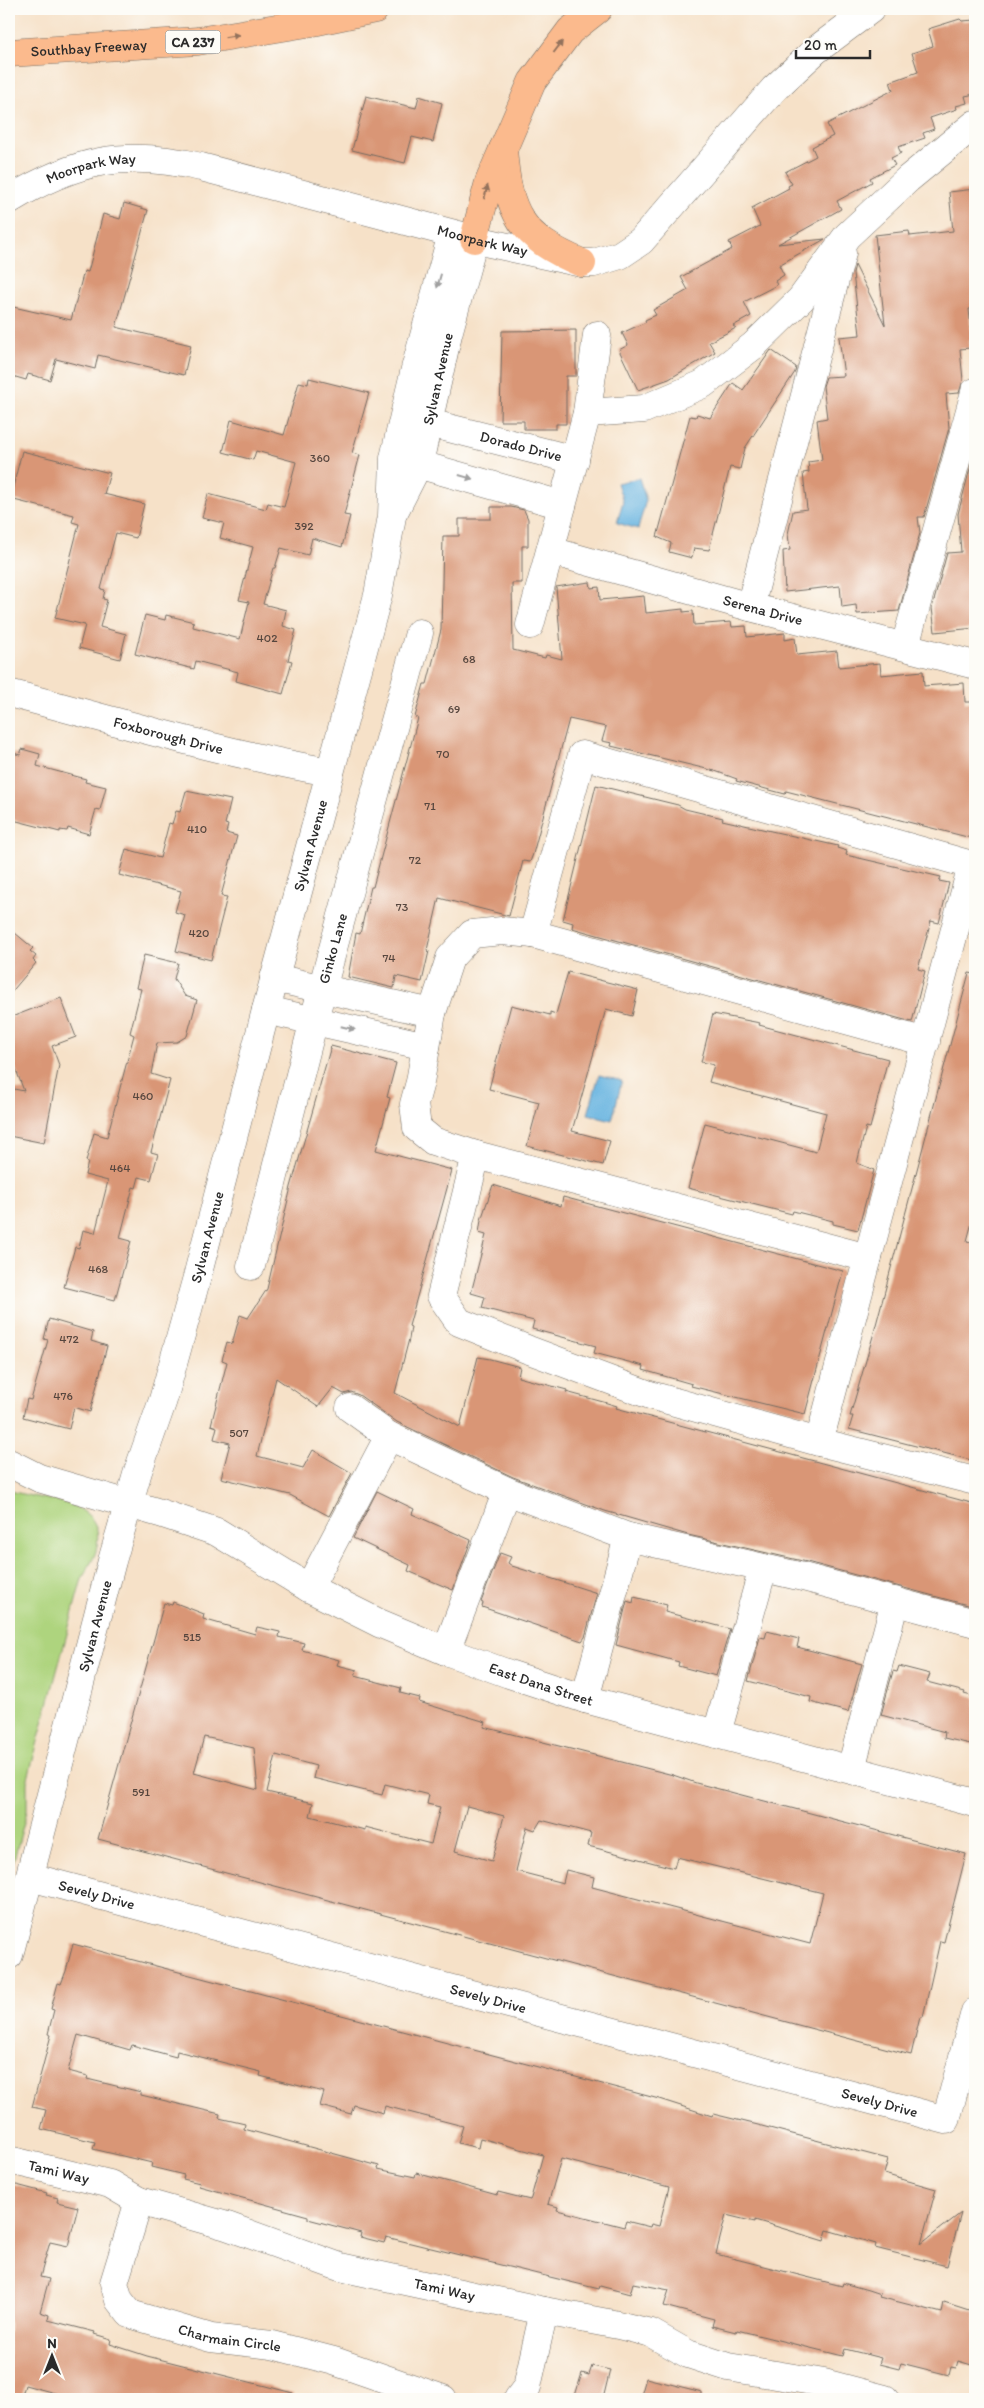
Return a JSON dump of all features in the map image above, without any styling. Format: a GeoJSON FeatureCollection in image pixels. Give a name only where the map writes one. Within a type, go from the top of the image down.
{"type":"FeatureCollection","features":[{"type":"Feature","properties":{"kind":"highway","name":"Southbay Freeway"},"geometry":{"type":"LineString","coordinates":[[9,53],[198,42],[375,9]]}},
{"type":"Feature","properties":{"kind":"highway"},"geometry":{"type":"LineString","coordinates":[[463,236],[489,182],[532,82],[570,31],[598,9]]}},
{"type":"Feature","properties":{"kind":"highway"},"geometry":{"type":"LineString","coordinates":[[503,149],[510,198],[517,216],[526,229],[537,239],[557,252],[582,264]]}},
{"type":"Feature","properties":{"kind":"street","name":"Moorpark Way"},"geometry":{"type":"LineString","coordinates":[[9,200],[54,175],[99,161],[138,158],[180,162],[463,236],[582,264],[600,262],[620,255],[641,241],[774,89],[816,50],[870,9]]}},
{"type":"Feature","properties":{"kind":"street"},"geometry":{"type":"LineString","coordinates":[[587,413],[644,409],[702,384],[753,346],[801,299],[847,236],[908,179],[975,124]]}},
{"type":"Feature","properties":{"kind":"street","name":"Sylvan Avenue"},"geometry":{"type":"LineString","coordinates":[[9,1955],[129,1504],[163,1400],[274,978],[378,595],[392,516],[416,421],[448,334],[463,236]]}},
{"type":"Feature","properties":{"kind":"street"},"geometry":{"type":"LineString","coordinates":[[750,607],[847,236]]}},
{"type":"Feature","properties":{"kind":"street","name":"Dorado Drive"},"geometry":{"type":"LineString","coordinates":[[416,421],[575,460],[587,413],[597,335]]}},
{"type":"Feature","properties":{"kind":"street"},"geometry":{"type":"LineString","coordinates":[[905,646],[975,392]]}},
{"type":"Feature","properties":{"kind":"street"},"geometry":{"type":"LineString","coordinates":[[530,625],[575,460]]}},
{"type":"Feature","properties":{"kind":"street"},"geometry":{"type":"LineString","coordinates":[[407,461],[562,505]]}},
{"type":"Feature","properties":{"kind":"street","name":"Serena Drive"},"geometry":{"type":"LineString","coordinates":[[551,551],[750,607],[975,665]]}},
{"type":"Feature","properties":{"kind":"street","name":"Ginko Lane"},"geometry":{"type":"LineString","coordinates":[[251,1266],[313,1020],[419,633]]}},
{"type":"Feature","properties":{"kind":"street","name":"Foxborough Drive"},"geometry":{"type":"LineString","coordinates":[[9,693],[290,765],[330,772]]}},
{"type":"Feature","properties":{"kind":"street"},"geometry":{"type":"LineString","coordinates":[[533,934],[582,755],[974,865],[819,1442]]}},
{"type":"Feature","properties":{"kind":"street"},"geometry":{"type":"LineString","coordinates":[[868,1258],[433,1142],[417,1128],[414,1104],[432,1013],[450,958],[472,934],[502,931],[533,934],[926,1042]]}},
{"type":"Feature","properties":{"kind":"street"},"geometry":{"type":"LineString","coordinates":[[274,978],[432,1013]]}},
{"type":"Feature","properties":{"kind":"street"},"geometry":{"type":"LineString","coordinates":[[266,1010],[426,1046]]}},
{"type":"Feature","properties":{"kind":"street"},"geometry":{"type":"LineString","coordinates":[[476,1155],[440,1296],[459,1322],[650,1395],[819,1442],[975,1481]]}},
{"type":"Feature","properties":{"kind":"street"},"geometry":{"type":"LineString","coordinates":[[350,1408],[390,1436],[508,1491],[628,1537],[763,1568],[975,1623]]}},
{"type":"Feature","properties":{"kind":"street"},"geometry":{"type":"LineString","coordinates":[[310,1588],[390,1436]]}},
{"type":"Feature","properties":{"kind":"street","name":"East Dana Street"},"geometry":{"type":"LineString","coordinates":[[9,1463],[39,1478],[216,1532],[310,1588],[379,1623],[446,1651],[585,1699],[975,1802]]}},
{"type":"Feature","properties":{"kind":"street"},"geometry":{"type":"LineString","coordinates":[[446,1651],[508,1491]]}},
{"type":"Feature","properties":{"kind":"street"},"geometry":{"type":"LineString","coordinates":[[585,1699],[628,1537]]}},
{"type":"Feature","properties":{"kind":"street"},"geometry":{"type":"LineString","coordinates":[[717,1733],[763,1568]]}},
{"type":"Feature","properties":{"kind":"street"},"geometry":{"type":"LineString","coordinates":[[851,1769],[895,1601]]}},
{"type":"Feature","properties":{"kind":"street","name":"Sevely Drive"},"geometry":{"type":"LineString","coordinates":[[30,1877],[946,2120],[975,2012]]}},
{"type":"Feature","properties":{"kind":"street","name":"Tami Way"},"geometry":{"type":"LineString","coordinates":[[9,2160],[110,2184],[140,2201],[227,2226],[340,2267],[618,2325],[650,2333],[688,2354],[728,2367],[824,2383],[885,2399]]}},
{"type":"Feature","properties":{"kind":"street","name":"Charmain Circle"},"geometry":{"type":"LineString","coordinates":[[140,2201],[114,2283],[119,2300],[130,2314],[211,2338],[272,2345],[334,2361],[443,2399]]}},
{"type":"Feature","properties":{"kind":"street"},"geometry":{"type":"LineString","coordinates":[[518,2399],[527,2387],[544,2311]]}},
{"type":"Feature","properties":{"kind":"green space"},"geometry":{"type":"Polygon","coordinates":[[[9,1490],[70,1505],[83,1511],[93,1520],[97,1533],[96,1551],[81,1582],[27,1782],[27,1811],[9,1878],[9,1490]]]}},
{"type":"Feature","properties":{"kind":"water"},"geometry":{"type":"Polygon","coordinates":[[[639,478],[646,500],[638,529],[617,523],[623,501],[617,483],[639,478]]]}},
{"type":"Feature","properties":{"kind":"water"},"geometry":{"type":"Polygon","coordinates":[[[599,1075],[622,1081],[612,1120],[588,1114],[599,1075]]]}},
{"type":"Feature","properties":{"kind":"building"},"geometry":{"type":"Polygon","coordinates":[[[960,19],[962,21],[975,20],[975,94],[965,96],[967,103],[956,106],[957,109],[930,118],[934,129],[923,133],[925,138],[898,147],[901,153],[891,158],[895,165],[870,178],[872,182],[837,201],[841,209],[778,244],[825,239],[779,265],[784,275],[775,281],[777,285],[744,302],[751,316],[733,326],[736,328],[709,342],[715,352],[669,379],[638,390],[619,350],[628,345],[622,333],[646,322],[645,320],[656,315],[653,310],[688,290],[681,277],[732,249],[729,242],[760,226],[752,208],[789,188],[788,186],[792,184],[785,172],[816,156],[812,147],[833,136],[827,124],[893,90],[890,82],[918,72],[912,53],[933,46],[928,29],[960,19]]]}},
{"type":"Feature","properties":{"kind":"building"},"geometry":{"type":"Polygon","coordinates":[[[366,96],[416,108],[419,96],[442,103],[433,142],[412,137],[405,163],[352,150],[366,96]]]}},
{"type":"Feature","properties":{"kind":"building"},"geometry":{"type":"Polygon","coordinates":[[[975,189],[975,308],[969,309],[972,340],[969,341],[970,348],[960,349],[963,380],[959,393],[946,394],[949,428],[924,517],[918,517],[920,533],[899,611],[857,614],[856,605],[842,607],[840,586],[785,592],[783,551],[790,550],[788,534],[793,511],[807,509],[803,473],[809,472],[808,462],[822,460],[817,420],[827,418],[823,386],[826,377],[844,376],[839,337],[860,335],[853,273],[855,265],[885,325],[875,235],[909,231],[910,236],[953,231],[949,192],[975,189]]]}},
{"type":"Feature","properties":{"kind":"building"},"geometry":{"type":"Polygon","coordinates":[[[124,203],[148,210],[116,327],[191,345],[184,375],[98,355],[95,369],[56,359],[50,380],[28,374],[26,380],[9,375],[9,306],[71,320],[84,271],[88,272],[103,214],[120,219],[124,203]]]}},
{"type":"Feature","properties":{"kind":"building"},"geometry":{"type":"Polygon","coordinates":[[[576,330],[576,376],[566,376],[566,424],[556,424],[556,429],[524,429],[524,421],[500,421],[502,331],[576,330]]]}},
{"type":"Feature","properties":{"kind":"building"},"geometry":{"type":"Polygon","coordinates":[[[771,350],[796,367],[795,372],[745,448],[740,469],[730,467],[709,550],[694,548],[692,558],[669,552],[671,543],[657,537],[690,416],[696,417],[697,414],[710,418],[733,383],[743,390],[771,350]]]}},
{"type":"Feature","properties":{"kind":"building"},"geometry":{"type":"Polygon","coordinates":[[[309,378],[369,393],[352,453],[360,455],[344,515],[350,516],[342,547],[312,538],[308,555],[281,548],[275,568],[273,568],[263,604],[286,610],[283,626],[296,630],[288,660],[292,661],[283,694],[236,681],[238,672],[196,661],[194,669],[135,654],[145,615],[165,620],[166,615],[194,622],[193,627],[240,639],[249,602],[239,600],[253,547],[220,538],[224,523],[202,518],[208,494],[266,509],[268,503],[284,507],[296,462],[256,451],[253,460],[223,452],[231,420],[284,435],[299,382],[308,384],[309,378]]]}},
{"type":"Feature","properties":{"kind":"building"},"geometry":{"type":"Polygon","coordinates":[[[22,451],[110,473],[104,494],[144,504],[136,538],[116,533],[101,589],[105,590],[103,599],[107,600],[100,627],[126,634],[120,659],[79,648],[85,625],[55,618],[79,524],[72,522],[74,515],[10,499],[22,451]]]}},
{"type":"Feature","properties":{"kind":"building"},"geometry":{"type":"Polygon","coordinates":[[[975,464],[975,628],[935,632],[932,608],[947,553],[961,552],[958,514],[971,465],[975,464]]]}},
{"type":"Feature","properties":{"kind":"building"},"geometry":{"type":"Polygon","coordinates":[[[491,507],[511,507],[524,510],[528,519],[528,546],[522,546],[522,583],[512,583],[513,650],[545,658],[546,655],[562,659],[556,587],[590,582],[591,588],[599,587],[600,600],[644,596],[646,613],[683,609],[683,612],[693,611],[694,625],[731,622],[732,627],[746,626],[747,637],[785,633],[785,640],[795,638],[797,655],[837,651],[839,667],[880,663],[881,675],[923,671],[924,686],[964,683],[965,702],[975,702],[975,839],[786,791],[785,794],[736,781],[737,779],[715,771],[611,746],[612,743],[602,741],[606,727],[569,719],[533,854],[530,862],[523,861],[509,916],[439,898],[422,982],[396,976],[394,988],[348,977],[356,933],[360,934],[371,887],[373,887],[418,718],[415,717],[424,684],[427,684],[441,630],[443,536],[459,536],[459,519],[491,519],[491,507]]]}},
{"type":"Feature","properties":{"kind":"building"},"geometry":{"type":"Polygon","coordinates":[[[22,749],[40,754],[37,766],[86,779],[85,782],[106,787],[100,810],[96,809],[89,834],[68,828],[67,831],[60,830],[60,832],[9,819],[9,768],[13,753],[20,755],[22,749]]]}},
{"type":"Feature","properties":{"kind":"building"},"geometry":{"type":"Polygon","coordinates":[[[596,785],[678,805],[685,809],[723,818],[722,820],[838,846],[837,848],[847,851],[846,855],[941,877],[939,881],[949,883],[939,923],[931,921],[918,969],[925,971],[912,1022],[572,928],[573,923],[563,920],[596,785]]]}},
{"type":"Feature","properties":{"kind":"building"},"geometry":{"type":"Polygon","coordinates":[[[186,791],[231,800],[225,824],[228,825],[226,833],[237,836],[221,896],[227,897],[211,960],[176,951],[185,915],[175,912],[181,891],[119,875],[126,849],[160,858],[169,823],[172,824],[176,811],[180,812],[186,791]]]}},
{"type":"Feature","properties":{"kind":"building"},"geometry":{"type":"Polygon","coordinates":[[[9,928],[33,948],[30,951],[36,956],[33,960],[36,963],[9,995],[9,928]]]}},
{"type":"Feature","properties":{"kind":"building"},"geometry":{"type":"Polygon","coordinates":[[[144,955],[178,963],[174,979],[185,996],[197,1000],[187,1036],[177,1042],[157,1043],[151,1074],[170,1080],[151,1152],[158,1154],[151,1180],[139,1177],[136,1188],[133,1187],[120,1238],[131,1241],[115,1300],[64,1287],[75,1247],[79,1248],[83,1230],[95,1233],[108,1181],[85,1175],[88,1162],[86,1161],[94,1133],[107,1137],[134,1035],[130,1033],[141,989],[136,988],[144,955]]]}},
{"type":"Feature","properties":{"kind":"building"},"geometry":{"type":"Polygon","coordinates":[[[568,972],[638,990],[632,1016],[606,1009],[572,1131],[610,1141],[603,1165],[527,1146],[539,1102],[489,1089],[511,1005],[550,1015],[550,1012],[556,1014],[568,972]]]}},
{"type":"Feature","properties":{"kind":"building"},"geometry":{"type":"Polygon","coordinates":[[[969,973],[975,974],[975,1211],[967,1241],[975,1243],[975,1461],[849,1429],[853,1416],[850,1416],[969,973]]]}},
{"type":"Feature","properties":{"kind":"building"},"geometry":{"type":"Polygon","coordinates":[[[61,998],[76,1037],[52,1046],[59,1065],[44,1143],[9,1136],[9,1088],[24,1091],[9,1051],[9,1018],[61,998]]]}},
{"type":"Feature","properties":{"kind":"building"},"geometry":{"type":"Polygon","coordinates":[[[713,1014],[760,1023],[759,1025],[888,1059],[870,1128],[866,1127],[857,1163],[874,1170],[858,1230],[833,1224],[833,1221],[793,1211],[792,1214],[688,1188],[705,1123],[816,1152],[826,1113],[709,1082],[714,1065],[701,1062],[713,1014]]]}},
{"type":"Feature","properties":{"kind":"building"},"geometry":{"type":"Polygon","coordinates":[[[331,1046],[396,1063],[387,1097],[390,1098],[376,1150],[452,1170],[409,1326],[411,1327],[409,1339],[395,1393],[460,1427],[478,1357],[490,1359],[520,1367],[518,1377],[567,1390],[566,1392],[617,1406],[616,1408],[975,1504],[975,1607],[807,1562],[688,1535],[605,1511],[513,1477],[397,1422],[359,1395],[351,1392],[344,1394],[333,1388],[318,1407],[276,1378],[257,1456],[303,1468],[313,1450],[352,1473],[329,1516],[290,1495],[221,1478],[230,1443],[214,1439],[217,1427],[211,1425],[227,1362],[222,1360],[227,1342],[232,1344],[240,1315],[248,1318],[267,1289],[291,1187],[331,1046]]]}},
{"type":"Feature","properties":{"kind":"building"},"geometry":{"type":"Polygon","coordinates":[[[493,1185],[561,1206],[563,1197],[843,1271],[805,1414],[691,1386],[692,1384],[643,1370],[644,1366],[594,1353],[596,1346],[532,1329],[534,1321],[482,1308],[485,1297],[471,1293],[486,1235],[479,1233],[481,1220],[493,1185]]]}},
{"type":"Feature","properties":{"kind":"building"},"geometry":{"type":"Polygon","coordinates":[[[49,1319],[93,1332],[91,1341],[107,1346],[90,1412],[74,1407],[69,1429],[23,1417],[27,1399],[31,1400],[48,1340],[44,1339],[49,1319]]]}},
{"type":"Feature","properties":{"kind":"building"},"geometry":{"type":"Polygon","coordinates":[[[377,1491],[414,1509],[412,1514],[471,1540],[453,1590],[408,1571],[410,1565],[353,1538],[377,1491]]]}},
{"type":"Feature","properties":{"kind":"building"},"geometry":{"type":"Polygon","coordinates":[[[500,1553],[511,1557],[508,1563],[512,1566],[597,1593],[585,1637],[582,1641],[482,1607],[483,1603],[481,1602],[500,1553]]]}},
{"type":"Feature","properties":{"kind":"building"},"geometry":{"type":"Polygon","coordinates":[[[634,1597],[667,1605],[665,1612],[730,1629],[716,1676],[678,1666],[679,1662],[616,1645],[627,1601],[633,1603],[634,1597]]]}},
{"type":"Feature","properties":{"kind":"building"},"geometry":{"type":"Polygon","coordinates":[[[173,1602],[204,1614],[203,1619],[255,1634],[257,1627],[280,1632],[279,1637],[304,1643],[302,1650],[339,1660],[337,1665],[357,1670],[355,1676],[401,1688],[400,1693],[420,1698],[419,1702],[486,1722],[484,1727],[673,1775],[696,1783],[966,1854],[944,1942],[940,1941],[923,2017],[920,2017],[911,2055],[98,1839],[164,1603],[172,1605],[173,1602]],[[204,1737],[194,1773],[258,1790],[254,1748],[204,1737]],[[276,1755],[267,1792],[313,1803],[310,1816],[365,1830],[365,1827],[431,1844],[440,1807],[427,1804],[429,1795],[385,1784],[382,1795],[313,1778],[316,1766],[276,1755]],[[467,1806],[455,1851],[492,1861],[504,1816],[467,1806]],[[541,1820],[535,1830],[527,1827],[516,1871],[563,1883],[566,1870],[594,1877],[592,1887],[810,1944],[823,1893],[677,1857],[674,1868],[588,1846],[591,1833],[541,1820]]]}},
{"type":"Feature","properties":{"kind":"building"},"geometry":{"type":"Polygon","coordinates":[[[767,1631],[799,1639],[797,1647],[862,1664],[848,1712],[810,1702],[811,1697],[748,1681],[760,1637],[765,1638],[767,1631]]]}},
{"type":"Feature","properties":{"kind":"building"},"geometry":{"type":"Polygon","coordinates":[[[899,1666],[930,1674],[927,1682],[965,1692],[964,1694],[975,1697],[975,1745],[944,1738],[945,1732],[881,1715],[893,1671],[897,1672],[899,1666]]]}},
{"type":"Feature","properties":{"kind":"building"},"geometry":{"type":"Polygon","coordinates":[[[73,1944],[659,2099],[712,2116],[713,2114],[888,2159],[884,2174],[936,2189],[921,2244],[961,2213],[947,2266],[875,2248],[876,2244],[827,2230],[824,2241],[755,2220],[755,2222],[726,2215],[716,2254],[842,2286],[843,2283],[880,2294],[879,2297],[942,2313],[944,2302],[975,2312],[975,2366],[958,2361],[956,2368],[951,2367],[949,2375],[901,2363],[899,2369],[879,2364],[881,2358],[845,2349],[843,2356],[737,2330],[736,2332],[712,2326],[714,2319],[664,2306],[669,2290],[633,2283],[630,2294],[600,2286],[599,2289],[386,2237],[384,2243],[360,2237],[361,2233],[308,2219],[308,2216],[199,2186],[200,2183],[183,2179],[184,2175],[151,2167],[152,2163],[93,2149],[95,2142],[41,2129],[46,2110],[32,2107],[51,2035],[48,2034],[54,2010],[51,2009],[58,1983],[61,1984],[73,1944]],[[78,2035],[68,2071],[88,2076],[87,2079],[141,2092],[141,2095],[220,2114],[219,2118],[245,2124],[244,2129],[379,2166],[378,2169],[415,2177],[416,2173],[497,2195],[498,2192],[530,2200],[531,2198],[543,2155],[480,2138],[478,2148],[458,2143],[463,2126],[385,2106],[383,2113],[354,2105],[351,2114],[320,2106],[324,2092],[260,2076],[261,2072],[177,2051],[176,2057],[132,2045],[130,2050],[78,2035]],[[561,2159],[548,2204],[558,2207],[557,2210],[624,2227],[626,2221],[650,2227],[651,2224],[659,2226],[669,2187],[561,2159]]]}},
{"type":"Feature","properties":{"kind":"building"},"geometry":{"type":"Polygon","coordinates":[[[13,2184],[47,2193],[46,2195],[58,2198],[57,2202],[78,2207],[68,2246],[50,2242],[40,2277],[49,2279],[40,2312],[49,2315],[48,2320],[95,2332],[94,2334],[111,2339],[110,2344],[147,2356],[293,2393],[292,2399],[77,2399],[25,2385],[21,2399],[9,2399],[9,2199],[13,2184]]]}},
{"type":"Feature","properties":{"kind":"building"},"geometry":{"type":"Polygon","coordinates":[[[592,2366],[610,2370],[603,2399],[574,2399],[582,2373],[589,2375],[592,2366]]]}},
{"type":"Feature","properties":{"kind":"building"},"geometry":{"type":"Polygon","coordinates":[[[646,2378],[702,2392],[702,2399],[640,2399],[646,2378]]]}}]}
